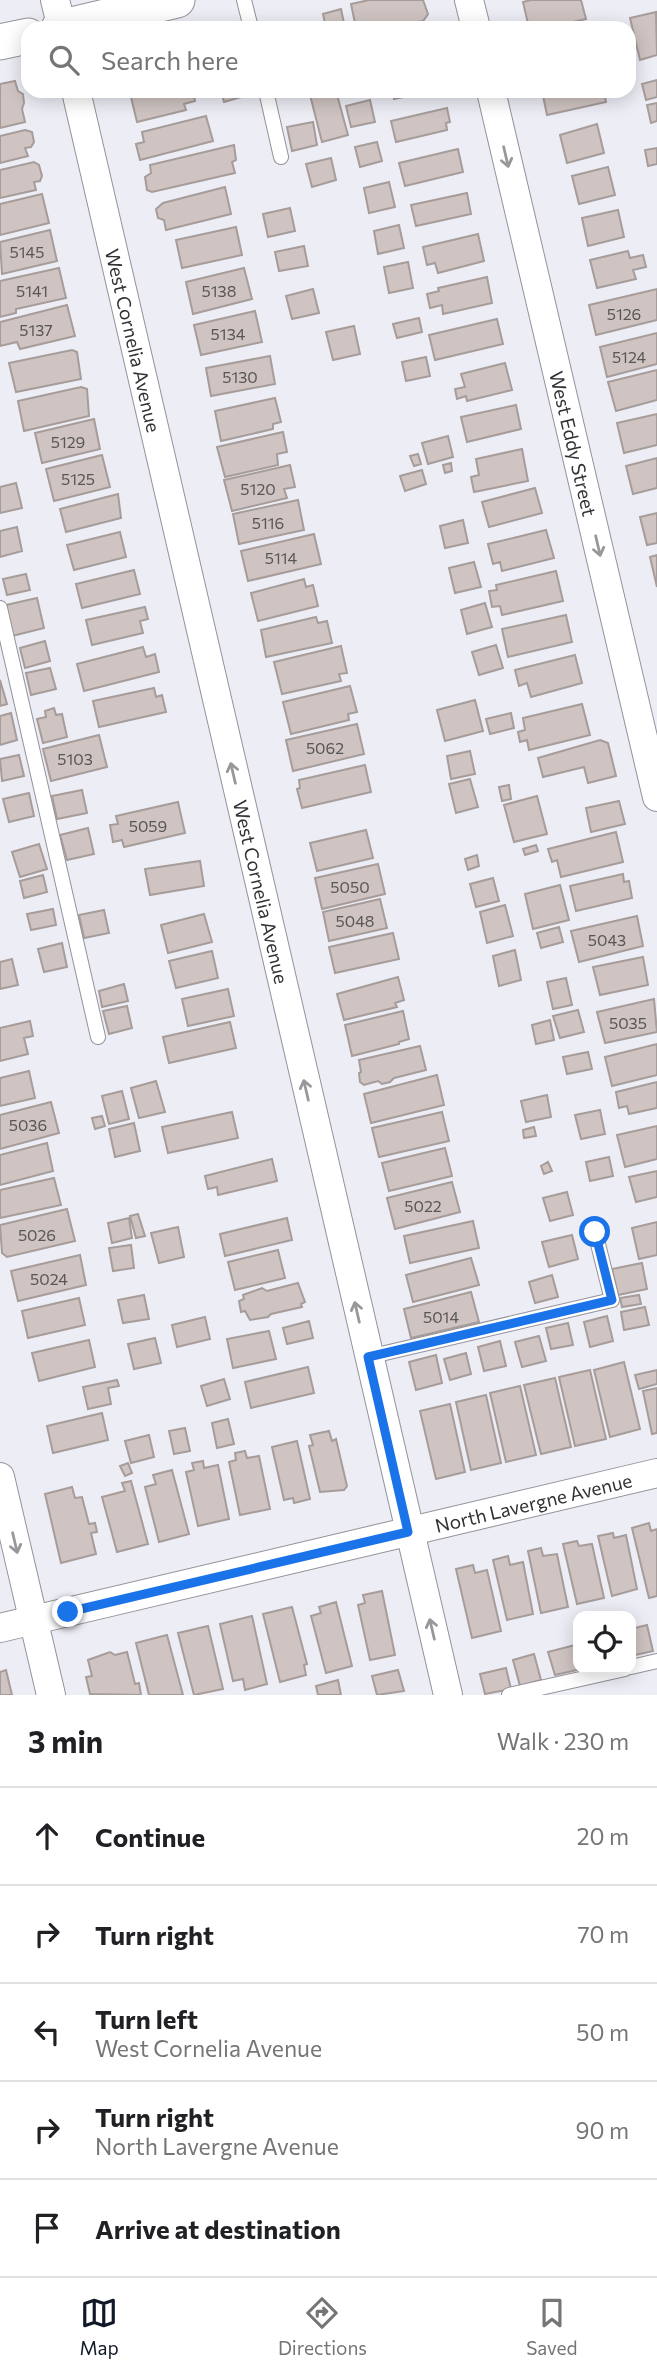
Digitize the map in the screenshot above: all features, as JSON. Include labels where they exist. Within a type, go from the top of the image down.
[{"type":"street","points":[[55,0],[60,21]]},
{"type":"street","points":[[90,21],[177,0]]},
{"type":"street","points":[[469,0],[474,21]]},
{"type":"street","points":[[0,42],[21,38]]},
{"type":"street","name":"West Cornelia Avenue","points":[[78,98],[408,1532],[448,1695]]},
{"type":"street","name":"West Eddy Street","points":[[493,98],[657,797]]},
{"type":"street","name":"North Lavergne Avenue","points":[[0,1628],[657,1473]]},
{"type":"street","points":[[0,1477],[51,1695]]},
{"type":"lane","points":[[244,0],[249,21]]},
{"type":"lane","points":[[268,98],[281,157]]},
{"type":"lane","points":[[0,608],[98,1037]]},
{"type":"lane","points":[[368,1357],[612,1300],[595,1232]]},
{"type":"lane","points":[[636,1666],[657,1661]]},
{"type":"lane","points":[[509,1695],[603,1674]]},
{"type":"building","points":[[369,0],[423,0],[428,14],[423,21],[355,21],[351,4]]},
{"type":"building","points":[[581,0],[586,19],[527,21],[523,2]]},
{"type":"building","points":[[341,9],[344,21],[324,21],[323,14]]},
{"type":"building","points":[[656,12],[657,55],[640,60],[636,43],[636,21],[631,21],[630,18]]},
{"type":"building","points":[[657,80],[657,97],[646,100],[642,84]]},
{"type":"building","points":[[15,81],[21,98],[23,98],[22,109],[25,122],[0,128],[0,84]]},
{"type":"building","points":[[131,98],[194,98],[195,101],[184,104],[186,110],[137,122]]},
{"type":"building","points":[[311,98],[338,98],[348,135],[322,142]]},
{"type":"building","points":[[543,98],[605,98],[606,102],[547,115]]},
{"type":"building","points":[[370,100],[375,122],[351,127],[346,106]]},
{"type":"building","points":[[657,103],[657,121],[651,123],[647,105]]},
{"type":"building","points":[[447,108],[450,122],[446,123],[447,130],[396,142],[391,121]]},
{"type":"building","points":[[206,116],[213,141],[140,160],[136,144],[144,142],[142,132]]},
{"type":"building","points":[[313,122],[317,145],[292,151],[287,127]]},
{"type":"building","points":[[597,124],[604,153],[567,163],[560,135]]},
{"type":"building","points":[[25,130],[32,132],[34,142],[31,147],[25,148],[28,156],[0,163],[0,136]]},
{"type":"building","points":[[377,142],[382,161],[360,167],[355,147]]},
{"type":"building","points":[[234,145],[236,160],[232,162],[235,173],[152,192],[147,190],[145,177],[151,173],[150,165]]},
{"type":"building","points":[[657,148],[657,164],[648,166],[645,150]]},
{"type":"building","points":[[458,149],[463,172],[405,186],[399,163]]},
{"type":"building","points":[[331,158],[336,180],[312,187],[306,164]]},
{"type":"building","points":[[34,162],[39,165],[42,176],[40,181],[34,182],[36,190],[0,198],[0,170]]},
{"type":"building","points":[[608,167],[615,195],[579,204],[572,176]]},
{"type":"building","points":[[389,182],[395,207],[369,213],[364,188]]},
{"type":"building","points":[[225,187],[231,214],[166,230],[164,220],[158,218],[156,209],[163,203]]},
{"type":"building","points":[[467,193],[471,214],[416,226],[411,205]]},
{"type":"building","points":[[42,194],[49,223],[0,235],[0,204]]},
{"type":"building","points":[[290,208],[295,231],[268,237],[263,214]]},
{"type":"building","points":[[618,210],[624,237],[588,246],[582,218]]},
{"type":"building","points":[[399,225],[404,248],[378,254],[374,231]]},
{"type":"building","points":[[236,227],[242,255],[182,268],[176,240]]},
{"type":"building","points":[[50,230],[57,261],[2,274],[0,242]]},
{"type":"building","points":[[478,234],[484,261],[438,273],[435,263],[427,265],[423,247]]},
{"type":"building","points":[[304,246],[308,266],[279,271],[275,252]]},
{"type":"building","points":[[628,251],[630,258],[643,255],[646,267],[633,270],[636,279],[597,288],[590,260]]},
{"type":"building","points":[[408,262],[413,288],[389,293],[384,267]]},
{"type":"building","points":[[59,268],[66,298],[16,309],[16,313],[0,317],[0,281]]},
{"type":"building","points":[[244,268],[252,299],[193,314],[186,282]]},
{"type":"building","points":[[487,277],[492,303],[443,314],[442,305],[430,308],[427,294],[439,291],[438,288]]},
{"type":"building","points":[[313,289],[319,313],[292,319],[286,296]]},
{"type":"building","points":[[657,289],[657,320],[596,335],[589,305]]},
{"type":"building","points":[[67,305],[75,336],[20,349],[17,342],[0,346],[0,322]]},
{"type":"building","points":[[255,311],[262,342],[201,355],[194,325]]},
{"type":"building","points":[[419,318],[422,332],[397,338],[393,324]]},
{"type":"building","points":[[497,319],[503,344],[435,360],[429,335]]},
{"type":"building","points":[[354,326],[360,354],[333,360],[326,332]]},
{"type":"building","points":[[657,333],[657,364],[607,377],[600,347]]},
{"type":"building","points":[[72,350],[77,352],[81,379],[16,392],[9,363]]},
{"type":"building","points":[[270,356],[275,384],[211,396],[206,368]]},
{"type":"building","points":[[426,357],[430,376],[406,381],[402,362]]},
{"type":"building","points":[[505,363],[512,390],[467,401],[466,396],[457,399],[455,389],[465,387],[461,374]]},
{"type":"building","points":[[657,370],[657,400],[616,411],[608,382]]},
{"type":"building","points":[[81,387],[87,389],[89,416],[24,431],[18,401]]},
{"type":"building","points":[[275,398],[281,422],[273,424],[273,429],[221,441],[215,411]]},
{"type":"building","points":[[516,405],[521,429],[467,442],[461,417]]},
{"type":"building","points":[[657,414],[657,445],[624,453],[617,423]]},
{"type":"building","points":[[94,419],[100,449],[42,463],[35,433]]},
{"type":"building","points":[[283,432],[287,452],[277,454],[278,465],[225,477],[217,447]]},
{"type":"building","points":[[448,436],[453,457],[428,464],[422,443]]},
{"type":"building","points":[[522,449],[528,481],[474,492],[471,477],[479,475],[476,459]]},
{"type":"building","points":[[418,454],[421,464],[414,466],[410,456]]},
{"type":"building","points":[[102,455],[110,487],[54,501],[46,469]]},
{"type":"building","points":[[657,458],[657,488],[633,494],[626,466]]},
{"type":"building","points":[[451,463],[452,471],[445,473],[443,465]]},
{"type":"building","points":[[290,465],[295,487],[284,489],[287,498],[232,511],[224,480]]},
{"type":"building","points":[[422,470],[426,484],[405,491],[400,476]]},
{"type":"building","points":[[16,483],[22,508],[0,513],[0,487]]},
{"type":"building","points":[[535,488],[542,513],[489,527],[482,502]]},
{"type":"building","points":[[118,494],[121,518],[66,532],[60,509]]},
{"type":"building","points":[[298,500],[304,530],[239,544],[233,514]]},
{"type":"building","points":[[657,513],[657,543],[647,545],[640,517]]},
{"type":"building","points":[[463,520],[468,543],[445,548],[440,526]]},
{"type":"building","points":[[17,527],[22,551],[0,557],[0,531]]},
{"type":"building","points":[[546,530],[554,558],[502,571],[500,562],[493,564],[488,544]]},
{"type":"building","points":[[120,532],[126,557],[74,570],[67,545]]},
{"type":"building","points":[[314,534],[321,564],[248,581],[241,551]]},
{"type":"building","points":[[657,555],[657,587],[650,557]]},
{"type":"building","points":[[474,562],[481,587],[455,593],[449,568]]},
{"type":"building","points":[[134,570],[140,594],[82,608],[76,584]]},
{"type":"building","points":[[556,571],[563,601],[502,615],[500,606],[492,607],[489,591],[497,590],[496,585]]},
{"type":"building","points":[[26,574],[30,590],[7,595],[3,579]]},
{"type":"building","points":[[304,579],[306,587],[313,585],[318,606],[258,621],[251,593]]},
{"type":"building","points":[[37,598],[44,628],[12,636],[6,605]]},
{"type":"building","points":[[485,603],[492,627],[467,634],[461,610]]},
{"type":"building","points":[[145,607],[148,619],[140,621],[143,633],[92,645],[86,620]]},
{"type":"building","points":[[566,615],[572,642],[508,657],[502,629]]},
{"type":"building","points":[[316,617],[318,623],[327,621],[332,643],[266,657],[261,630]]},
{"type":"building","points":[[45,641],[50,661],[25,668],[20,648]]},
{"type":"building","points":[[496,645],[503,668],[479,675],[472,652]]},
{"type":"building","points":[[341,646],[347,673],[339,674],[341,681],[282,694],[274,662]]},
{"type":"building","points":[[143,647],[146,657],[155,654],[159,672],[84,691],[77,664]]},
{"type":"building","points":[[575,655],[582,683],[531,697],[527,683],[519,686],[515,670]]},
{"type":"building","points":[[50,668],[56,689],[31,695],[26,673]]},
{"type":"building","points":[[0,680],[7,704],[0,706]]},
{"type":"building","points":[[350,686],[357,712],[348,714],[349,720],[291,734],[283,702]]},
{"type":"building","points":[[154,688],[156,697],[162,695],[166,712],[99,727],[93,701]]},
{"type":"building","points":[[475,700],[483,731],[445,741],[437,710]]},
{"type":"building","points":[[582,704],[590,735],[529,750],[527,740],[520,742],[518,732],[525,730],[523,718]]},
{"type":"building","points":[[54,708],[56,715],[62,714],[67,737],[43,743],[37,719],[46,717],[45,711]]},
{"type":"building","points":[[11,713],[17,740],[0,745],[0,716]]},
{"type":"building","points":[[511,713],[514,728],[490,734],[486,719]]},
{"type":"building","points":[[357,724],[364,754],[293,771],[286,740]]},
{"type":"building","points":[[99,735],[107,767],[51,781],[43,749]]},
{"type":"building","points":[[600,740],[608,743],[616,776],[588,783],[584,767],[543,777],[538,758]]},
{"type":"building","points":[[470,751],[475,774],[451,779],[447,756]]},
{"type":"building","points":[[19,755],[24,776],[2,781],[0,759]]},
{"type":"building","points":[[365,765],[371,792],[302,808],[297,789],[300,788],[299,780]]},
{"type":"building","points":[[470,779],[478,807],[456,813],[449,784]]},
{"type":"building","points":[[509,785],[511,799],[502,801],[499,787]]},
{"type":"building","points":[[82,790],[87,813],[57,819],[52,796]]},
{"type":"building","points":[[29,793],[34,816],[9,822],[3,799]]},
{"type":"building","points":[[537,796],[547,834],[514,842],[504,805]]},
{"type":"building","points":[[619,801],[625,824],[591,832],[586,808]]},
{"type":"building","points":[[178,802],[185,833],[124,847],[122,840],[113,842],[110,825],[118,824],[116,816]]},
{"type":"building","points":[[88,828],[94,854],[67,860],[60,835]]},
{"type":"building","points":[[366,830],[373,858],[317,871],[310,843]]},
{"type":"building","points":[[616,832],[623,862],[561,877],[557,860],[552,862],[548,849]]},
{"type":"building","points":[[39,844],[47,869],[20,877],[12,852]]},
{"type":"building","points":[[536,845],[538,851],[525,855],[523,849]]},
{"type":"building","points":[[477,855],[479,866],[468,870],[465,859]]},
{"type":"building","points":[[200,861],[204,886],[150,895],[145,869]]},
{"type":"building","points":[[378,864],[385,894],[322,909],[315,878]]},
{"type":"building","points":[[623,874],[624,882],[629,881],[632,898],[576,911],[570,886]]},
{"type":"building","points":[[43,875],[47,892],[24,898],[20,881]]},
{"type":"building","points":[[493,878],[499,901],[476,907],[470,884]]},
{"type":"building","points":[[560,885],[569,920],[533,929],[525,894]]},
{"type":"building","points":[[380,899],[387,928],[329,941],[323,912]]},
{"type":"building","points":[[505,905],[513,936],[487,943],[480,912]]},
{"type":"building","points":[[53,909],[56,925],[31,930],[27,914]]},
{"type":"building","points":[[104,910],[109,933],[84,938],[79,915]]},
{"type":"building","points":[[204,914],[212,942],[168,953],[161,925]]},
{"type":"building","points":[[637,916],[643,946],[579,962],[571,931]]},
{"type":"building","points":[[559,927],[563,942],[541,948],[537,933]]},
{"type":"building","points":[[393,933],[399,959],[335,973],[329,947]]},
{"type":"building","points":[[62,943],[67,967],[44,972],[38,949]]},
{"type":"building","points":[[515,950],[521,980],[499,986],[493,956]]},
{"type":"building","points":[[212,951],[218,978],[176,988],[169,961]]},
{"type":"building","points":[[643,957],[648,985],[600,995],[593,967]]},
{"type":"building","points":[[12,959],[18,985],[0,989],[0,962]]},
{"type":"building","points":[[398,977],[404,1000],[395,1003],[397,1007],[344,1020],[337,994]]},
{"type":"building","points":[[566,978],[572,1005],[553,1009],[547,982]]},
{"type":"building","points":[[124,984],[128,1001],[102,1007],[99,991]]},
{"type":"building","points":[[228,989],[234,1016],[188,1026],[182,999]]},
{"type":"building","points":[[654,999],[657,1032],[605,1043],[597,1012]]},
{"type":"building","points":[[127,1006],[132,1028],[109,1034],[103,1011]]},
{"type":"building","points":[[578,1010],[584,1032],[560,1038],[553,1016]]},
{"type":"building","points":[[403,1011],[409,1039],[352,1056],[345,1025]]},
{"type":"building","points":[[550,1020],[554,1040],[536,1044],[532,1025]]},
{"type":"building","points":[[30,1021],[33,1036],[24,1038],[28,1054],[0,1061],[0,1028]]},
{"type":"building","points":[[230,1022],[236,1048],[169,1063],[163,1037]]},
{"type":"building","points":[[657,1044],[657,1075],[612,1086],[605,1057]]},
{"type":"building","points":[[420,1046],[426,1070],[382,1084],[378,1081],[364,1085],[360,1082],[359,1060]]},
{"type":"building","points":[[588,1052],[592,1069],[567,1074],[563,1057]]},
{"type":"building","points":[[29,1071],[35,1098],[0,1106],[0,1078]]},
{"type":"building","points":[[437,1075],[444,1105],[371,1123],[364,1094]]},
{"type":"building","points":[[156,1081],[165,1112],[139,1118],[131,1088]]},
{"type":"building","points":[[657,1082],[657,1108],[629,1114],[627,1106],[619,1108],[616,1092]]},
{"type":"building","points":[[122,1091],[129,1119],[109,1124],[102,1096]]},
{"type":"building","points":[[547,1095],[551,1117],[526,1122],[521,1101]]},
{"type":"building","points":[[51,1102],[59,1133],[0,1149],[0,1115]]},
{"type":"building","points":[[600,1110],[605,1134],[581,1139],[575,1115]]},
{"type":"building","points":[[232,1112],[238,1138],[168,1153],[162,1127]]},
{"type":"building","points":[[442,1112],[449,1141],[379,1157],[372,1128]]},
{"type":"building","points":[[102,1116],[105,1126],[95,1129],[92,1118]]},
{"type":"building","points":[[134,1123],[140,1151],[115,1157],[109,1129]]},
{"type":"building","points":[[657,1126],[657,1159],[625,1167],[617,1135]]},
{"type":"building","points":[[534,1127],[536,1136],[524,1138],[523,1130]]},
{"type":"building","points":[[47,1143],[53,1171],[0,1185],[0,1155]]},
{"type":"building","points":[[445,1148],[452,1176],[389,1191],[382,1163]]},
{"type":"building","points":[[609,1157],[613,1176],[590,1181],[586,1162]]},
{"type":"building","points":[[272,1159],[277,1181],[218,1195],[217,1187],[208,1189],[205,1176]]},
{"type":"building","points":[[548,1162],[552,1171],[544,1174],[541,1166]]},
{"type":"building","points":[[657,1171],[657,1197],[636,1202],[629,1177]]},
{"type":"building","points":[[54,1178],[61,1205],[0,1218],[0,1190]]},
{"type":"building","points":[[452,1182],[460,1212],[395,1229],[387,1198]]},
{"type":"building","points":[[567,1192],[573,1215],[550,1221],[543,1198]]},
{"type":"building","points":[[67,1209],[75,1241],[7,1257],[2,1253],[0,1225]]},
{"type":"building","points":[[138,1214],[145,1236],[136,1238],[130,1216]]},
{"type":"building","points":[[129,1218],[132,1238],[112,1243],[108,1223]]},
{"type":"building","points":[[287,1218],[292,1240],[225,1256],[220,1234]]},
{"type":"building","points":[[473,1221],[479,1248],[410,1263],[404,1236]]},
{"type":"building","points":[[657,1222],[657,1255],[639,1259],[632,1228]]},
{"type":"building","points":[[178,1227],[184,1257],[159,1263],[151,1233]]},
{"type":"building","points":[[572,1235],[578,1259],[549,1267],[542,1242]]},
{"type":"building","points":[[131,1245],[134,1268],[113,1271],[109,1248]]},
{"type":"building","points":[[278,1250],[285,1278],[235,1290],[228,1262]]},
{"type":"building","points":[[80,1255],[86,1285],[18,1301],[11,1271]]},
{"type":"building","points":[[471,1258],[479,1285],[413,1302],[406,1275]]},
{"type":"building","points":[[642,1263],[647,1289],[618,1295],[612,1269]]},
{"type":"building","points":[[552,1275],[558,1297],[535,1303],[529,1282]]},
{"type":"building","points":[[298,1283],[305,1302],[301,1304],[302,1307],[250,1320],[245,1311],[241,1312],[239,1301],[244,1299],[243,1295],[262,1288],[267,1291]]},
{"type":"building","points":[[471,1292],[479,1322],[411,1338],[404,1309]]},
{"type":"building","points":[[144,1295],[149,1319],[123,1323],[118,1300]]},
{"type":"building","points":[[639,1295],[641,1304],[622,1307],[620,1298]]},
{"type":"building","points":[[79,1298],[85,1325],[28,1338],[22,1311]]},
{"type":"building","points":[[645,1307],[649,1325],[624,1330],[621,1312]]},
{"type":"building","points":[[607,1316],[613,1341],[590,1347],[584,1322]]},
{"type":"building","points":[[205,1317],[210,1339],[177,1347],[172,1325]]},
{"type":"building","points":[[309,1321],[313,1338],[287,1344],[283,1328]]},
{"type":"building","points":[[568,1323],[573,1345],[551,1349],[546,1328]]},
{"type":"building","points":[[269,1331],[276,1359],[233,1368],[227,1339]]},
{"type":"building","points":[[539,1336],[546,1361],[522,1367],[515,1342]]},
{"type":"building","points":[[155,1338],[161,1363],[134,1369],[128,1344]]},
{"type":"building","points":[[89,1340],[95,1367],[39,1381],[32,1353]]},
{"type":"building","points":[[500,1341],[506,1366],[484,1371],[478,1347]]},
{"type":"building","points":[[466,1353],[471,1374],[450,1380],[444,1359]]},
{"type":"building","points":[[436,1355],[442,1383],[416,1390],[409,1362]]},
{"type":"building","points":[[624,1362],[640,1429],[610,1437],[594,1370]]},
{"type":"building","points":[[308,1367],[314,1393],[251,1408],[245,1382]]},
{"type":"building","points":[[590,1370],[606,1439],[575,1446],[559,1377]]},
{"type":"building","points":[[657,1370],[657,1384],[639,1389],[635,1375]]},
{"type":"building","points":[[555,1378],[571,1447],[541,1454],[524,1385]]},
{"type":"building","points":[[224,1379],[230,1399],[207,1406],[201,1386]]},
{"type":"building","points":[[117,1380],[119,1386],[108,1388],[111,1404],[88,1409],[83,1387]]},
{"type":"building","points":[[520,1386],[536,1455],[506,1462],[490,1393]]},
{"type":"building","points":[[657,1388],[657,1433],[652,1434],[643,1391]]},
{"type":"building","points":[[486,1395],[501,1463],[471,1470],[456,1402]]},
{"type":"building","points":[[450,1404],[465,1472],[436,1479],[420,1411]]},
{"type":"building","points":[[102,1413],[108,1440],[53,1453],[47,1426]]},
{"type":"building","points":[[228,1419],[234,1444],[217,1448],[212,1423]]},
{"type":"building","points":[[185,1428],[190,1451],[174,1454],[169,1431]]},
{"type":"building","points":[[329,1431],[332,1441],[336,1439],[347,1486],[344,1490],[320,1492],[309,1446],[313,1445],[310,1435]]},
{"type":"building","points":[[149,1435],[154,1457],[131,1463],[125,1441]]},
{"type":"building","points":[[297,1441],[310,1499],[294,1503],[293,1498],[284,1500],[272,1447]]},
{"type":"building","points":[[245,1451],[247,1458],[259,1456],[270,1509],[240,1515],[229,1462],[236,1460],[235,1453]]},
{"type":"building","points":[[203,1461],[204,1468],[218,1465],[229,1519],[198,1526],[186,1472],[194,1470],[192,1463]]},
{"type":"building","points":[[128,1463],[132,1473],[125,1476],[120,1466]]},
{"type":"building","points":[[172,1470],[189,1534],[159,1542],[145,1487],[156,1484],[153,1475]]},
{"type":"building","points":[[131,1481],[148,1544],[117,1552],[102,1497],[125,1491],[122,1483]]},
{"type":"building","points":[[72,1487],[75,1498],[82,1497],[89,1524],[95,1523],[97,1532],[91,1533],[96,1554],[61,1563],[45,1494]]},
{"type":"building","points":[[649,1523],[651,1531],[657,1529],[657,1596],[649,1598],[632,1528]]},
{"type":"building","points":[[613,1533],[614,1538],[626,1535],[637,1589],[612,1596],[598,1536]]},
{"type":"building","points":[[577,1541],[579,1546],[592,1544],[604,1598],[577,1604],[563,1544]]},
{"type":"building","points":[[541,1548],[543,1556],[557,1554],[568,1607],[541,1613],[528,1551]]},
{"type":"building","points":[[508,1556],[510,1565],[523,1562],[533,1614],[507,1620],[493,1560]]},
{"type":"building","points":[[473,1565],[475,1573],[487,1570],[501,1631],[472,1638],[456,1569]]},
{"type":"building","points":[[382,1591],[395,1655],[370,1660],[358,1605],[365,1603],[363,1595]]},
{"type":"building","points":[[336,1602],[352,1666],[326,1673],[311,1616],[321,1613],[319,1607]]},
{"type":"building","points":[[292,1607],[307,1664],[304,1665],[306,1675],[280,1682],[263,1614]]},
{"type":"building","points":[[252,1616],[267,1684],[245,1690],[243,1679],[233,1681],[220,1624]]},
{"type":"building","points":[[647,1625],[653,1651],[636,1655],[636,1628]]},
{"type":"building","points":[[208,1626],[223,1689],[194,1695],[178,1633]]},
{"type":"building","points":[[167,1635],[183,1695],[149,1695],[136,1643]]},
{"type":"building","points":[[573,1646],[573,1671],[555,1675],[548,1652]]},
{"type":"building","points":[[110,1652],[115,1655],[127,1652],[135,1684],[139,1683],[141,1695],[90,1694],[86,1677],[92,1676],[88,1660]]},
{"type":"building","points":[[534,1654],[541,1680],[520,1686],[513,1660]]},
{"type":"building","points":[[506,1668],[511,1689],[485,1694],[480,1674]]},
{"type":"building","points":[[6,1670],[12,1695],[0,1695],[0,1672]]},
{"type":"building","points":[[398,1670],[404,1691],[377,1695],[372,1676]]},
{"type":"building","points":[[338,1680],[341,1695],[318,1695],[316,1686]]},
{"type":"route","points":[[68,1612],[408,1532],[368,1357],[612,1300],[595,1232]]}]
